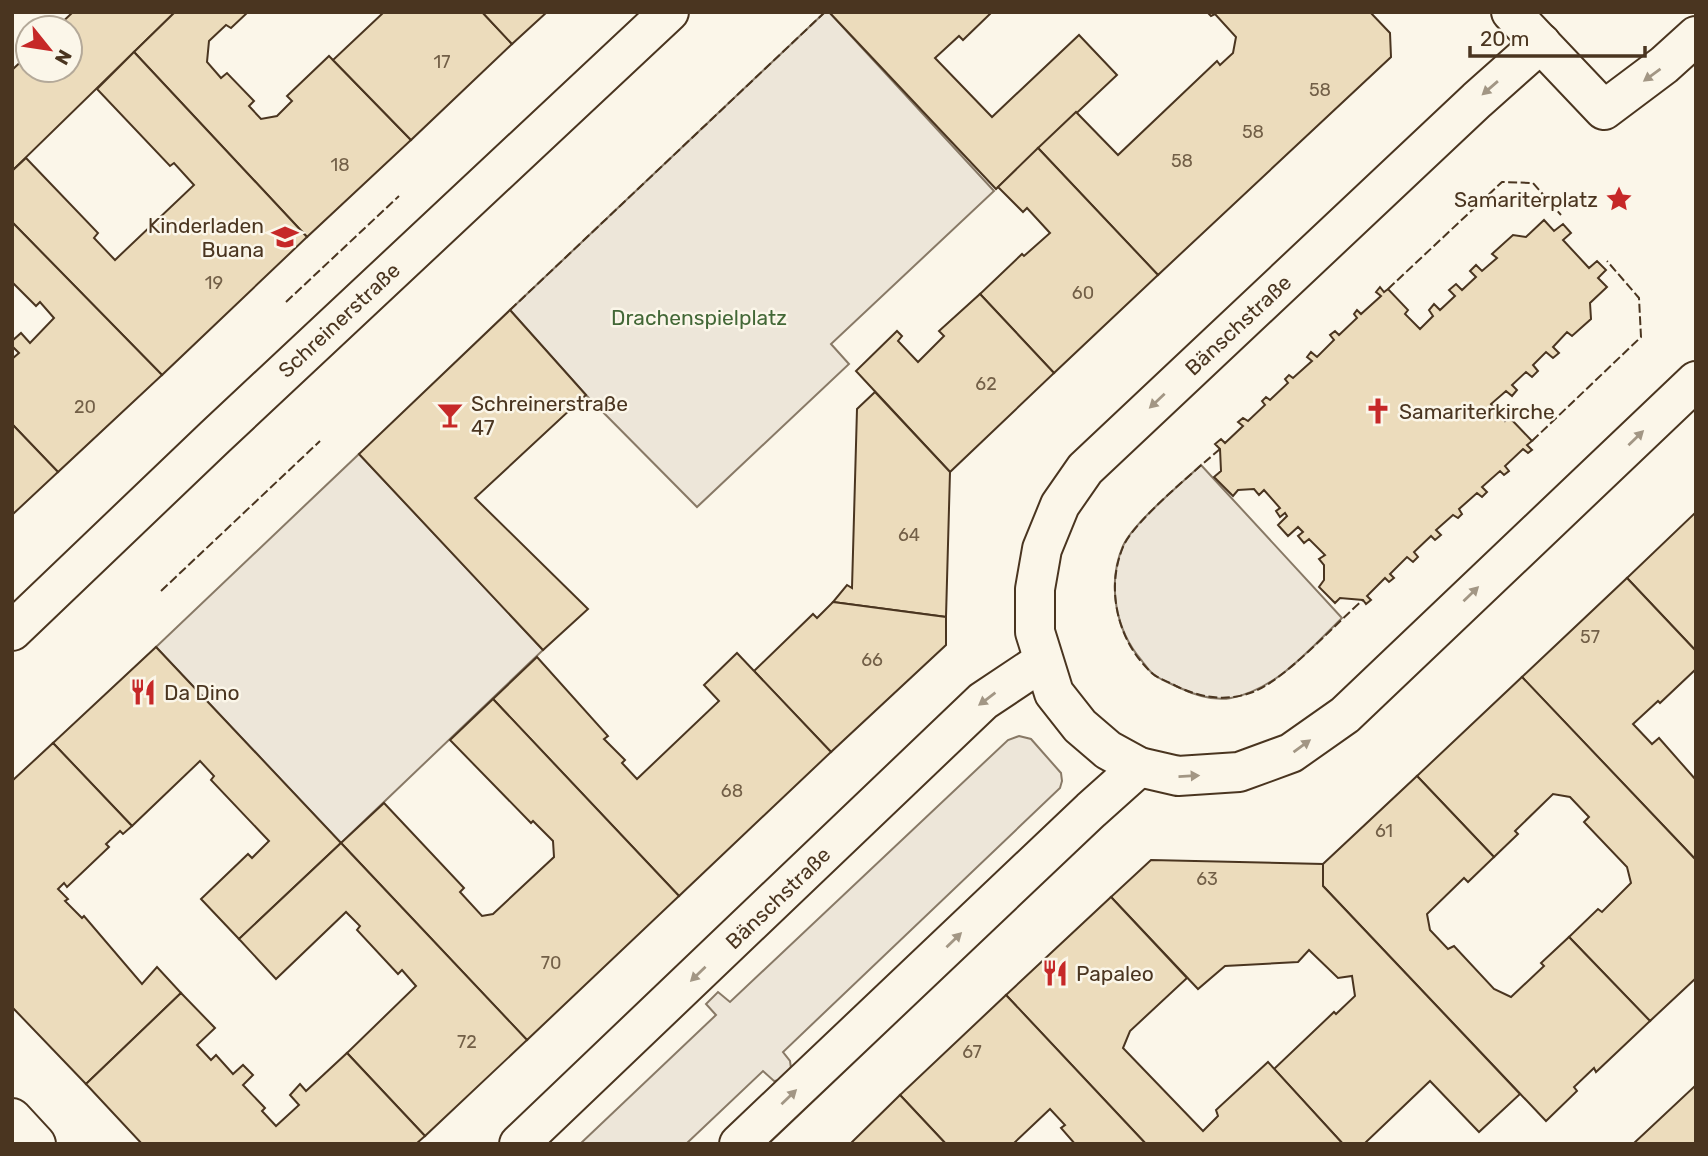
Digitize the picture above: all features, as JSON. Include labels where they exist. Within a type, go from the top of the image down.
[{"type":"street","name":"Schreinerstraße","points":[[12,631],[225,427],[669,12]]},
{"type":"street","points":[[1511,12],[1604,110],[1664,65],[1696,36]]},
{"type":"street","name":"Bänschstraße","points":[[1541,43],[1085,469],[1060,505],[1042,549],[1035,589],[1035,632],[1054,693],[1080,726],[1108,750],[1139,767],[1178,776],[1239,772],[1291,753],[1345,715],[1696,381]]},
{"type":"street","name":"Bänschstraße","points":[[519,1144],[983,701],[1043,661]]},
{"type":"street","points":[[739,1144],[1139,767]]},
{"type":"street","points":[[12,1118],[36,1144]]},
{"type":"green space","name":"Drachenspielplatz","points":[[825,12],[829,12],[994,191],[831,344],[849,364],[697,507],[586,395],[510,310]]},
{"type":"green space","points":[[359,454],[543,650],[341,843],[156,647]]},
{"type":"green space","points":[[1201,465],[1342,618],[1305,655],[1278,677],[1248,693],[1225,699],[1192,693],[1152,673],[1125,635],[1116,606],[1115,575],[1128,537],[1147,515]]},
{"type":"green space","points":[[1019,736],[1031,739],[1061,773],[1060,788],[783,1052],[790,1061],[791,1068],[780,1080],[774,1081],[763,1071],[686,1144],[580,1144],[716,1015],[706,1004],[718,992],[730,1002],[1008,740]]},
{"type":"building","points":[[175,12],[12,171],[12,70],[14,68],[14,84],[84,84],[84,14],[71,14]]},
{"type":"building","points":[[175,12],[248,12],[231,28],[226,25],[209,41],[207,62],[221,78],[227,73],[254,101],[249,106],[261,119],[277,116],[292,101],[287,96],[329,56],[411,140],[307,237],[134,52]]},
{"type":"building","points":[[384,12],[482,12],[512,44],[411,140],[333,60]]},
{"type":"building","points":[[482,12],[547,12],[512,44]]},
{"type":"building","points":[[829,12],[992,12],[963,40],[959,36],[935,58],[992,117],[1079,35],[1117,75],[996,189]]},
{"type":"building","points":[[1207,12],[1370,12],[1390,33],[1391,57],[1158,275],[1038,148],[1076,112],[1118,155],[1217,61],[1220,65],[1233,53],[1236,37],[1215,14],[1211,16]]},
{"type":"building","points":[[134,52],[307,237],[162,375],[12,222],[12,171],[26,158],[98,233],[94,238],[115,260],[194,185],[174,163],[170,166],[97,89]]},
{"type":"building","points":[[1038,148],[1158,275],[1054,373],[980,294],[1022,254],[1024,256],[1050,233],[1027,208],[1023,212],[998,187]]},
{"type":"building","name":"Samariterkirche","points":[[1544,220],[1554,231],[1563,224],[1571,233],[1563,240],[1589,268],[1597,261],[1606,270],[1598,278],[1607,287],[1590,303],[1591,319],[1572,336],[1567,332],[1553,347],[1559,353],[1553,358],[1546,352],[1533,365],[1538,371],[1532,377],[1526,372],[1512,385],[1517,390],[1512,396],[1506,391],[1491,404],[1505,421],[1509,417],[1532,441],[1527,445],[1532,450],[1528,453],[1523,449],[1505,466],[1509,471],[1504,475],[1500,471],[1482,487],[1487,492],[1482,497],[1477,493],[1459,509],[1462,514],[1458,518],[1453,515],[1436,530],[1441,535],[1435,540],[1431,536],[1414,552],[1418,557],[1413,562],[1407,557],[1390,574],[1394,578],[1389,582],[1385,578],[1367,596],[1371,600],[1366,604],[1363,600],[1340,598],[1335,603],[1319,587],[1324,580],[1324,565],[1319,559],[1325,555],[1309,539],[1304,543],[1298,536],[1303,532],[1298,527],[1288,536],[1278,525],[1287,516],[1285,513],[1280,517],[1276,511],[1280,508],[1264,490],[1259,495],[1254,489],[1238,490],[1233,496],[1214,477],[1221,471],[1220,449],[1215,444],[1221,439],[1225,443],[1243,426],[1238,422],[1243,418],[1248,421],[1265,405],[1262,401],[1266,397],[1270,400],[1288,383],[1285,379],[1289,375],[1293,378],[1312,361],[1307,357],[1311,352],[1317,357],[1334,340],[1330,335],[1335,331],[1339,335],[1357,318],[1354,314],[1357,310],[1361,314],[1381,296],[1376,292],[1380,287],[1384,292],[1388,289],[1408,310],[1405,314],[1420,329],[1433,316],[1429,310],[1434,304],[1440,310],[1455,296],[1449,290],[1456,284],[1462,290],[1476,277],[1470,271],[1476,265],[1482,271],[1497,258],[1492,254],[1513,235],[1526,237]]},
{"type":"building","points":[[12,222],[162,375],[58,472],[12,424],[12,359],[19,353],[12,346],[12,341],[21,333],[30,343],[54,318],[40,302],[36,306],[12,282]]},
{"type":"building","points":[[980,294],[1054,373],[950,472],[856,371],[897,331],[902,336],[898,341],[918,362],[944,336],[939,331]]},
{"type":"building","points":[[510,310],[586,395],[475,498],[588,609],[543,650],[359,454]]},
{"type":"building","points":[[875,392],[950,472],[946,617],[833,602],[847,585],[852,588],[857,409]]},
{"type":"building","points":[[12,424],[58,472],[12,515]]},
{"type":"building","points":[[1696,512],[1696,651],[1627,578]]},
{"type":"building","points":[[1627,578],[1696,651],[1696,669],[1633,724],[1652,744],[1659,738],[1696,780],[1696,860],[1522,677]]},
{"type":"building","points":[[833,602],[946,617],[946,645],[831,752],[754,671],[813,614],[817,618]]},
{"type":"building","points":[[156,647],[341,843],[239,939],[201,899],[248,854],[252,858],[269,841],[211,780],[214,776],[200,761],[132,826],[53,743]]},
{"type":"building","points":[[737,653],[831,752],[679,896],[493,699],[537,657],[608,736],[604,739],[625,760],[622,763],[637,779],[719,701],[704,685]]},
{"type":"building","points":[[1522,677],[1696,860],[1696,978],[1650,1021],[1569,937],[1598,909],[1602,912],[1631,883],[1627,867],[1584,822],[1589,817],[1570,797],[1553,794],[1515,831],[1518,834],[1494,857],[1417,776]]},
{"type":"building","points":[[493,699],[679,896],[527,1040],[341,843],[384,803],[464,888],[460,892],[482,916],[493,914],[554,857],[553,841],[533,821],[531,823],[450,740]]},
{"type":"building","points":[[53,743],[132,826],[123,834],[120,831],[106,844],[109,847],[67,887],[64,883],[58,889],[68,899],[65,901],[82,918],[84,916],[142,984],[157,967],[181,993],[86,1084],[12,1007],[12,781]]},
{"type":"building","points":[[1417,776],[1494,857],[1468,882],[1464,878],[1427,914],[1430,930],[1448,949],[1454,946],[1494,989],[1511,997],[1544,966],[1541,963],[1569,937],[1650,1021],[1596,1072],[1594,1068],[1574,1087],[1577,1091],[1546,1121],[1323,886],[1323,864]]},
{"type":"building","points":[[341,843],[527,1040],[425,1136],[347,1053],[416,986],[402,970],[398,974],[357,930],[360,926],[346,912],[276,979],[239,939]]},
{"type":"building","points":[[1151,860],[1323,864],[1323,886],[1520,1094],[1479,1132],[1430,1081],[1364,1144],[1343,1144],[1274,1069],[1334,1012],[1336,1014],[1355,996],[1352,976],[1338,978],[1309,950],[1298,962],[1225,966],[1198,989],[1111,897]]},
{"type":"building","points":[[1111,897],[1187,978],[1130,1031],[1123,1048],[1203,1131],[1218,1116],[1216,1110],[1268,1062],[1343,1144],[1146,1144],[1006,995]]},
{"type":"building","points":[[181,993],[215,1028],[197,1045],[211,1060],[216,1055],[233,1074],[243,1065],[253,1075],[243,1085],[265,1108],[262,1111],[276,1126],[299,1105],[290,1095],[300,1084],[306,1091],[347,1053],[425,1136],[416,1144],[142,1144],[86,1084]]},
{"type":"building","points":[[1006,995],[1146,1144],[1075,1144],[1061,1128],[1065,1125],[1050,1109],[1013,1144],[946,1144],[900,1095]]},
{"type":"building","points":[[1696,1085],[1696,1144],[1633,1144]]},
{"type":"building","points":[[900,1095],[946,1144],[850,1144]]},
{"type":"fence","points":[[510,310],[825,12]]},
{"type":"fence","points":[[1388,289],[1502,182],[1533,183],[1561,215]]},
{"type":"fence","points":[[286,302],[399,196]]},
{"type":"fence","points":[[1532,441],[1641,337],[1639,298],[1607,261]]},
{"type":"fence","points":[[161,591],[320,441]]},
{"type":"fence","points":[[1220,449],[1152,510],[1123,547],[1115,581],[1118,615],[1131,647],[1153,674],[1185,690],[1214,697],[1234,697],[1253,692],[1280,676],[1363,600]]},
{"type":"place","name":"Samariterplatz","points":[[1619,199]]},
{"type":"place","name":"Kinderladen Buana","points":[[285,237]]},
{"type":"place","name":"Samariterkirche","points":[[1378,411]]},
{"type":"place","name":"Schreinerstraße 47","points":[[450,415]]},
{"type":"place","name":"Da Dino","points":[[143,692]]},
{"type":"place","name":"Papaleo","points":[[1055,973]]}]
